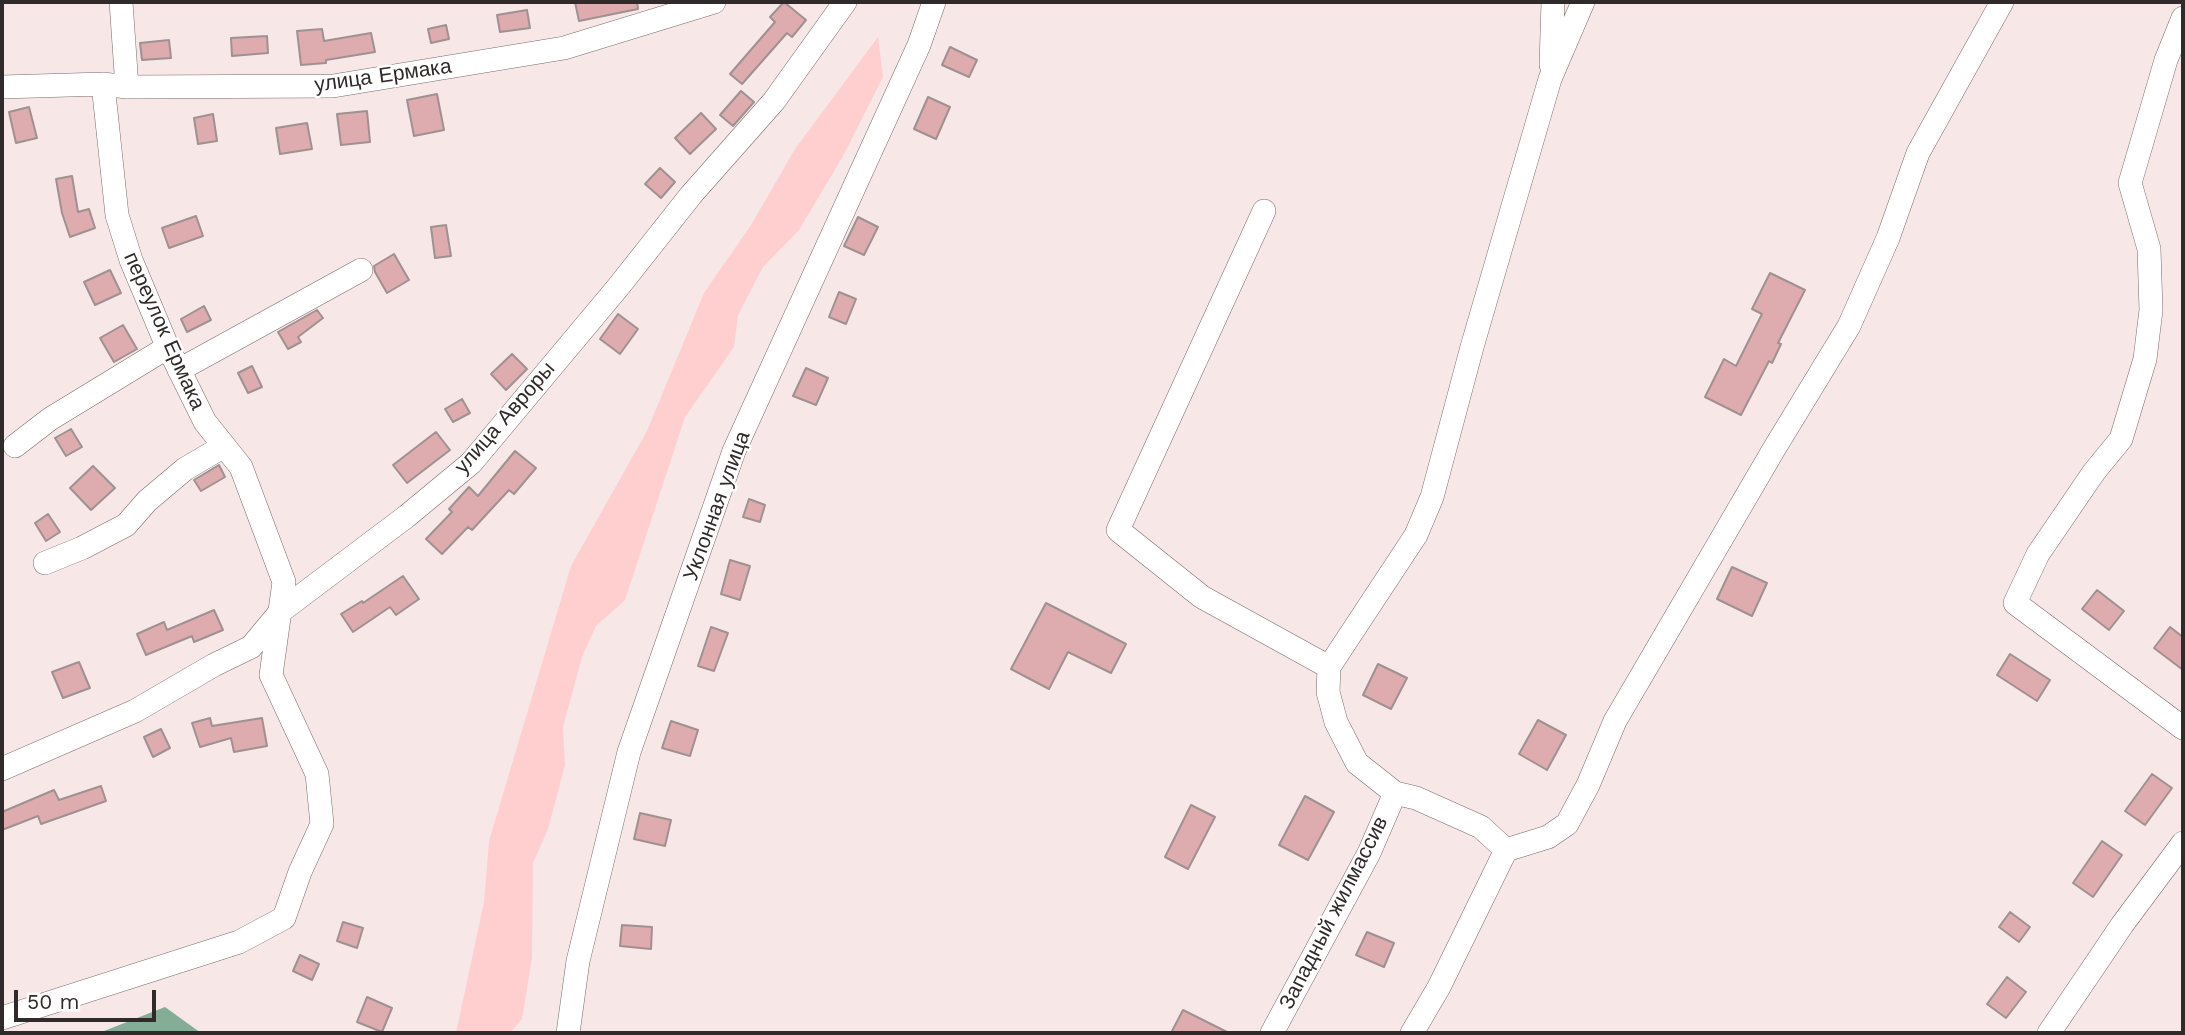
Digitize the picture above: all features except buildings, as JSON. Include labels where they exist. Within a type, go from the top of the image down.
[{"type":"street","points":[[121,2],[127,86]]},
{"type":"street","name":"улица Ермака","points":[[2,87],[103,83],[127,86],[333,86],[565,48],[714,2]]},
{"type":"street","name":"улица Авроры","points":[[2,769],[135,711],[214,665],[251,647],[281,611],[407,516],[471,463],[691,195],[774,101],[845,2]]},
{"type":"street","name":"Уклонная улица","points":[[568,1033],[578,961],[629,752],[734,451],[919,45],[934,2]]},
{"type":"street","points":[[1550,79],[1553,2]]},
{"type":"street","points":[[1506,850],[1481,827],[1416,798],[1395,793],[1357,763],[1336,722],[1328,692],[1329,667],[1416,535],[1432,497],[1472,347],[1550,79],[1583,2]]},
{"type":"street","points":[[1412,1033],[1439,987],[1506,850],[1548,838],[1567,824],[1588,785],[1615,721],[1849,326],[1888,238],[1918,153],[2002,2]]},
{"type":"street","points":[[2183,18],[2166,60],[2130,183],[2148,249],[2151,310],[2145,359],[2121,439],[2094,472],[2038,554],[2015,603],[2183,728]]},
{"type":"street","name":"переулок Ермака","points":[[2,1018],[239,942],[284,918],[300,872],[322,824],[317,774],[271,674],[284,582],[241,467],[205,422],[168,347],[131,260],[117,215],[103,83]]},
{"type":"street","points":[[1264,211],[1118,530],[1202,597],[1329,667]]},
{"type":"street","points":[[179,370],[361,270]]},
{"type":"street","points":[[15,446],[50,419],[168,347]]},
{"type":"street","points":[[46,563],[127,525],[147,500],[184,469],[224,446]]},
{"type":"street","name":"Западный жилмассив","points":[[1272,1033],[1369,853],[1395,793]]},
{"type":"street","points":[[2049,1033],[2122,925],[2183,843]]},
{"type":"shaded area","points":[[878,37],[883,77],[842,158],[799,230],[763,267],[738,315],[734,347],[685,417],[625,600],[596,626],[582,657],[563,727],[565,765],[548,829],[533,863],[532,958],[522,1019],[510,1033],[456,1033],[484,902],[489,841],[571,566],[647,431],[704,293],[751,225],[795,149]]},
{"type":"shaded area","points":[[165,1007],[201,1033],[99,1033]]}]
